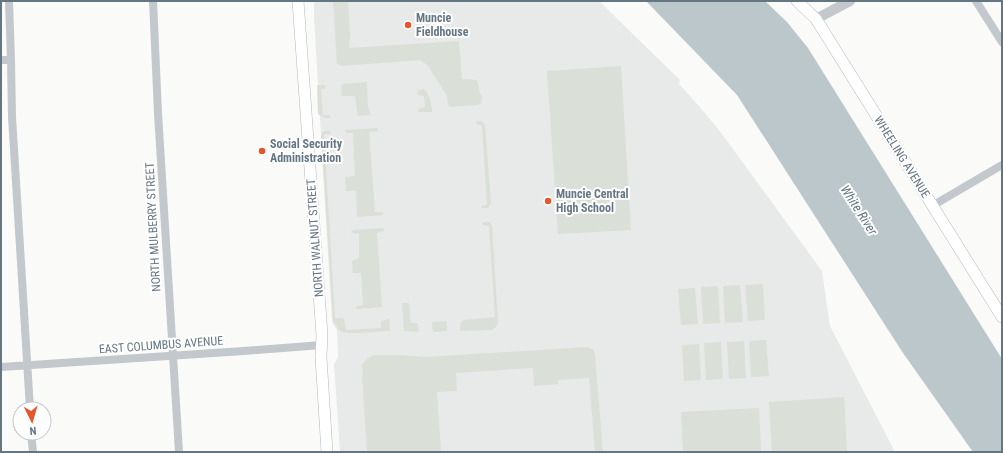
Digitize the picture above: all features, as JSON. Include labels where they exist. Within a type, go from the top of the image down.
[{"type":"main road","name":"NORTH WALNUT STREET","points":[[298,1],[322,345],[321,357],[327,452]]},
{"type":"main road","name":"WHEELING AVENUE","points":[[797,1],[816,19],[1002,317]]},
{"type":"street","points":[[8,1],[12,125],[29,401]]},
{"type":"street","name":"NORTH MULBERRY STREET","points":[[153,1],[158,112],[179,452]]},
{"type":"street","points":[[816,19],[850,1]]},
{"type":"street","points":[[976,1],[1002,42]]},
{"type":"street","points":[[1,60],[11,60]]},
{"type":"street","points":[[932,206],[1002,165]]},
{"type":"street","name":"EAST COLUMBUS AVENUE","points":[[1,367],[322,345]]},
{"type":"street","points":[[32,441],[33,452]]},
{"type":"shaded area","name":"Muncie Central High School","points":[[314,1],[599,1],[680,80],[679,84],[719,130],[822,271],[830,326],[895,452],[340,452],[334,365],[338,357],[337,330],[332,322]]},
{"type":"shaded area","points":[[333,1],[348,1],[350,35],[349,48],[459,41],[462,79],[477,80],[482,97],[481,104],[451,107],[448,105],[447,96],[428,66],[420,60],[342,66],[337,64]]},
{"type":"shaded area","points":[[621,66],[631,230],[558,234],[547,71]]},
{"type":"shaded area","points":[[367,82],[368,107],[371,115],[358,116],[355,96],[342,96],[341,86],[343,84]]},
{"type":"shaded area","points":[[317,85],[325,85],[325,89],[321,89],[323,115],[330,115],[330,118],[324,118],[318,114]]},
{"type":"shaded area","points":[[423,89],[430,98],[432,112],[419,112],[418,110],[425,107],[424,96],[418,95],[417,93]]},
{"type":"shaded area","points":[[477,121],[481,121],[485,124],[491,204],[488,208],[481,207],[487,204],[482,126],[476,123]]},
{"type":"shaded area","points":[[377,128],[378,131],[369,132],[375,212],[382,212],[383,215],[357,217],[356,191],[346,191],[345,177],[355,176],[353,133],[346,133],[345,130]]},
{"type":"shaded area","points":[[324,131],[331,132],[330,134],[324,134],[335,318],[344,319],[346,330],[381,328],[381,321],[389,319],[390,331],[346,333],[339,330],[333,320],[321,135]]},
{"type":"shaded area","points":[[483,222],[489,222],[492,225],[498,322],[497,326],[492,330],[461,331],[461,322],[464,320],[495,317],[489,226],[483,225]]},
{"type":"shaded area","points":[[382,228],[384,231],[377,233],[382,307],[358,309],[355,308],[363,305],[361,273],[353,273],[352,261],[359,258],[359,234],[351,232],[353,230]]},
{"type":"shaded area","points":[[763,284],[765,320],[748,321],[745,285]]},
{"type":"shaded area","points":[[740,285],[743,322],[725,323],[723,286]]},
{"type":"shaded area","points":[[718,286],[720,323],[703,324],[701,287]]},
{"type":"shaded area","points":[[695,288],[698,324],[681,325],[678,289]]},
{"type":"shaded area","points":[[402,303],[409,303],[411,323],[417,323],[419,328],[418,332],[404,331]]},
{"type":"shaded area","points":[[446,321],[447,331],[433,332],[432,322]]},
{"type":"shaded area","points":[[766,340],[769,376],[751,377],[749,341]]},
{"type":"shaded area","points":[[744,341],[746,378],[729,379],[727,342]]},
{"type":"shaded area","points":[[721,342],[723,379],[706,380],[704,343]]},
{"type":"shaded area","points":[[699,344],[701,380],[684,381],[682,345]]},
{"type":"shaded area","points":[[586,347],[593,349],[595,355],[603,452],[595,452],[589,378],[558,380],[558,384],[534,386],[533,368],[456,373],[457,391],[437,392],[441,452],[367,452],[362,365],[367,359],[374,355],[426,357]]},
{"type":"shaded area","points":[[844,397],[847,452],[772,452],[769,402]]},
{"type":"shaded area","points":[[759,408],[761,452],[683,452],[681,412]]},
{"type":"water","name":"White River","points":[[646,1],[765,1],[787,22],[808,48],[1002,359],[1002,452],[973,452],[903,353],[737,95]]},
{"type":"place","name":"Muncie Fieldhouse","points":[[408,25]]},
{"type":"place","name":"Social Security Administration","points":[[262,151]]},
{"type":"place","name":"Muncie Central High School","points":[[548,201]]}]
